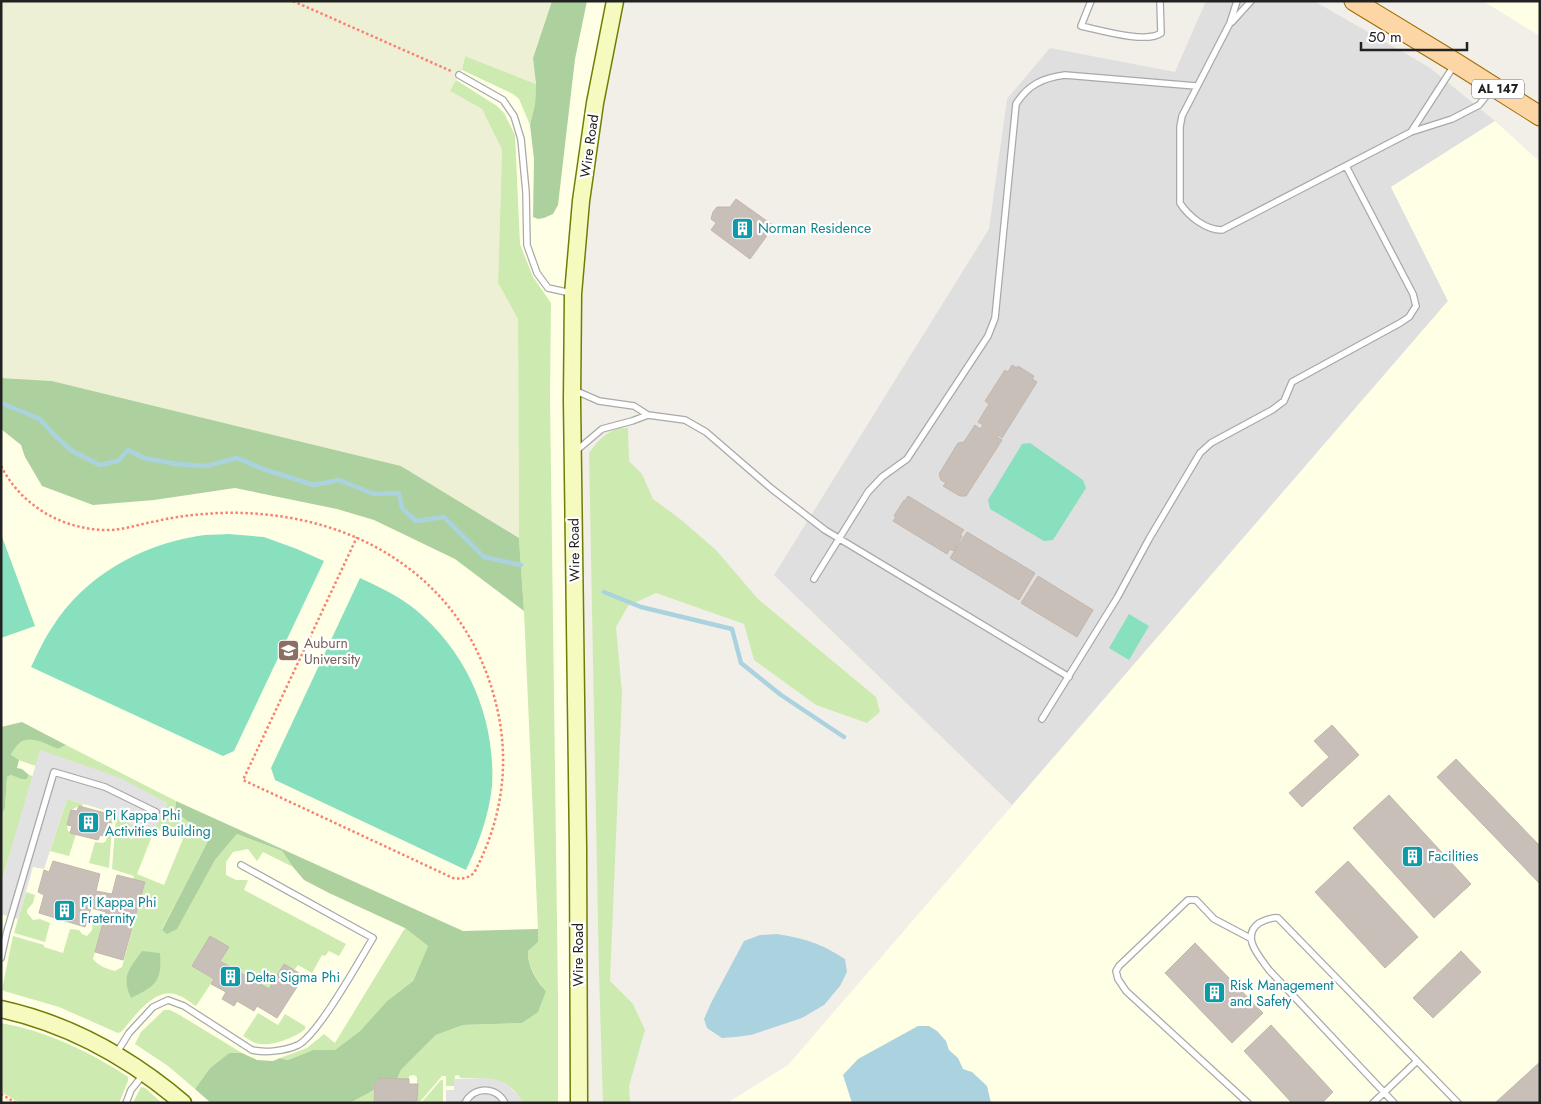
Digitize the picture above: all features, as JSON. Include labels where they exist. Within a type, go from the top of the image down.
[{"type":"main road","name":"AL 147","points":[[1354,1],[1456,62],[1540,116]]},
{"type":"street","name":"Wire Road","points":[[579,1103],[578,848],[572,454],[573,294],[583,182],[595,103],[615,1]]},
{"type":"street","points":[[1,1009],[48,1021],[94,1042],[145,1072],[183,1103]]},
{"type":"lane","points":[[1091,1],[1081,26],[1144,38],[1156,37],[1161,33],[1160,1]]},
{"type":"lane","points":[[1237,1],[1230,23],[1182,116],[1180,127],[1180,203],[1186,212],[1211,230],[1222,230],[1411,132],[1452,119],[1480,105],[1494,86]]},
{"type":"lane","points":[[1230,23],[1251,1]]},
{"type":"lane","points":[[1411,132],[1456,62]]},
{"type":"lane","points":[[459,75],[503,100],[514,116],[521,139],[526,192],[527,245],[537,273],[548,288],[573,294]]},
{"type":"lane","points":[[814,579],[868,492],[882,477],[907,459],[988,336],[994,318],[1016,104],[1023,92],[1047,77],[1065,75],[1196,86]]},
{"type":"lane","points":[[1042,719],[1117,598],[1149,539],[1200,453],[1211,443],[1272,410],[1284,401],[1292,382],[1400,323],[1409,317],[1416,306],[1413,294],[1346,166]]},
{"type":"lane","points":[[572,389],[599,401],[634,406],[648,415],[685,420],[706,432],[800,512],[825,530],[1069,677]]},
{"type":"lane","points":[[572,454],[602,428],[648,415]]},
{"type":"lane","points":[[1,958],[7,931],[54,772],[105,787],[156,812]]},
{"type":"lane","points":[[116,1054],[129,1033],[153,1007],[168,1000],[184,1006],[252,1050],[265,1053],[298,1045],[315,1030],[373,938],[241,866]]},
{"type":"lane","points":[[1248,1103],[1126,991],[1116,972],[1119,966],[1188,900],[1196,900],[1214,919],[1250,938]]},
{"type":"lane","points":[[1394,1103],[1269,970],[1253,947],[1250,938],[1254,928],[1261,922],[1273,917],[1278,918],[1458,1103]]},
{"type":"lane","points":[[1373,1103],[1417,1061]]},
{"type":"lane","points":[[126,1103],[131,1090],[145,1072]]},
{"type":"lane","points":[[465,1103],[474,1093],[482,1090],[490,1090],[497,1094],[505,1103]]},
{"type":"path","points":[[293,1],[459,75]]},
{"type":"path","points":[[1,466],[16,490],[25,500],[58,519],[88,528],[120,529],[185,516],[246,513],[313,522],[357,537],[407,566],[432,588],[466,629],[484,664],[494,696],[502,734],[501,790],[490,838],[474,873],[469,877],[453,878],[243,780],[357,537]]},
{"type":"path","points":[[1,1094],[16,1103]]},
{"type":"shaded area","name":"Auburn University","points":[[1,1],[615,1],[573,294],[579,1103],[1,1103]]},
{"type":"shaded area","points":[[1,1],[552,1],[533,58],[536,84],[465,56],[462,70],[450,91],[482,109],[502,150],[498,283],[518,319],[519,538],[401,466],[52,381],[1,378]]},
{"type":"shaded area","points":[[1206,1],[1314,1],[1429,67],[1495,121],[1391,187],[1448,301],[1012,805],[774,575],[989,229],[1007,99],[1050,48],[1175,72]]},
{"type":"shaded area","points":[[1483,1],[1540,1],[1540,36]]},
{"type":"shaded area","points":[[1495,121],[1540,162],[1540,1103],[727,1103],[788,1065],[1448,301],[1391,187]]},
{"type":"shaded area","points":[[40,750],[121,778],[167,803],[152,836],[104,810],[67,799],[44,869],[33,867],[18,919],[1,914],[1,884]]},
{"type":"shaded area","points":[[486,1078],[507,1084],[520,1098],[522,1103],[446,1103],[446,1090],[454,1090],[454,1079]]},
{"type":"green space","points":[[552,1],[587,1],[575,59],[558,205],[553,214],[538,219],[533,217],[534,159],[530,125],[535,104],[536,84],[533,58]]},
{"type":"green space","points":[[465,56],[536,84],[535,104],[530,125],[519,99],[513,94],[462,70]]},
{"type":"green space","points":[[456,80],[497,106],[504,113],[515,135],[520,244],[533,277],[551,303],[550,396],[558,1103],[522,1103],[517,1094],[504,1084],[488,1079],[461,1078],[458,1075],[455,1076],[454,1086],[446,1086],[446,1076],[442,1076],[417,1103],[417,1077],[414,1075],[409,1076],[409,1079],[397,1079],[401,1070],[436,1035],[463,1025],[522,1023],[546,991],[533,972],[528,956],[528,951],[538,942],[538,929],[519,538],[518,319],[498,283],[502,150],[482,109],[450,91]]},
{"type":"green space","points":[[1,378],[52,381],[401,466],[519,538],[524,611],[455,559],[374,520],[337,509],[235,488],[154,500],[93,505],[42,486],[25,457],[21,445],[1,429]]},
{"type":"green space","points":[[620,428],[628,428],[629,461],[642,474],[653,499],[679,518],[716,550],[758,599],[876,697],[880,712],[867,723],[816,705],[754,660],[744,624],[656,593],[628,606],[616,627],[622,693],[610,981],[633,1004],[645,1030],[629,1086],[630,1103],[603,1103],[589,453],[602,438]]},
{"type":"green space","points":[[1030,443],[1083,480],[1086,488],[1053,540],[1044,541],[990,509],[988,500],[1022,444]]},
{"type":"green space","points":[[1,534],[35,626],[1,638]]},
{"type":"green space","points":[[228,534],[264,537],[324,561],[234,751],[223,756],[31,667],[47,636],[66,608],[97,578],[115,566],[155,547],[201,535]]},
{"type":"green space","points":[[360,578],[403,601],[434,627],[464,667],[475,689],[489,737],[492,761],[492,786],[483,829],[466,870],[275,780],[271,768]]},
{"type":"green space","points":[[1129,614],[1149,626],[1129,660],[1109,648]]},
{"type":"green space","points":[[22,722],[66,745],[58,749],[38,741],[26,740],[16,747],[11,755],[19,760],[17,768],[22,769],[29,775],[27,779],[11,775],[7,777],[5,808],[1,816],[1,727]]},
{"type":"green space","points":[[26,739],[35,739],[58,749],[66,745],[176,801],[175,812],[210,837],[162,929],[177,928],[215,860],[237,834],[282,851],[293,867],[263,852],[257,861],[248,849],[233,852],[226,862],[226,875],[236,880],[248,880],[244,890],[346,944],[339,956],[329,951],[325,956],[322,955],[312,973],[298,965],[294,970],[284,964],[269,989],[220,961],[228,947],[210,936],[193,966],[214,979],[196,1006],[175,994],[159,995],[138,1012],[118,1033],[59,1007],[4,991],[2,989],[13,936],[63,953],[70,929],[79,930],[87,936],[92,930],[93,918],[104,920],[93,959],[100,965],[115,971],[122,967],[145,883],[133,880],[134,876],[112,869],[116,816],[152,836],[137,874],[164,885],[183,839],[154,828],[167,803],[40,751],[36,766],[18,760],[11,755],[16,746]]},
{"type":"green space","points":[[11,775],[27,779],[29,775],[33,776],[1,884],[1,816],[5,808],[7,777]]},
{"type":"green space","points":[[67,799],[83,804],[82,807],[79,806],[71,810],[67,825],[68,831],[76,834],[69,856],[50,851]]},
{"type":"green space","points":[[176,801],[463,931],[538,929],[538,942],[528,951],[528,956],[533,972],[546,991],[538,1012],[522,1023],[463,1025],[436,1035],[401,1070],[397,1079],[375,1082],[374,1090],[350,1103],[211,1103],[195,1089],[210,1068],[229,1053],[242,1053],[257,1060],[273,1061],[280,1058],[288,1060],[313,1050],[335,1050],[360,1031],[387,1001],[413,981],[428,946],[405,928],[304,880],[282,851],[237,834],[215,860],[177,929],[167,934],[162,930],[210,837],[175,812]]},
{"type":"green space","points":[[106,810],[113,814],[109,868],[89,863],[95,842],[103,843],[106,841],[111,823],[103,820]]},
{"type":"green space","points":[[26,892],[35,895],[27,913],[33,920],[40,919],[50,923],[45,942],[14,933]]},
{"type":"green space","points":[[405,928],[428,946],[413,981],[387,1001],[360,1031],[335,1050],[313,1050],[288,1060],[280,1058],[307,1048],[324,1034],[335,1043]]},
{"type":"green space","points":[[142,951],[160,953],[160,971],[156,982],[152,986],[131,998],[127,984],[128,973]]},
{"type":"green space","points":[[164,1010],[170,1010],[178,1014],[242,1053],[229,1053],[210,1068],[195,1089],[168,1066],[135,1044],[141,1032]]},
{"type":"green space","points":[[258,1013],[278,1025],[285,1014],[305,1026],[305,1029],[290,1038],[278,1042],[256,1043],[243,1036]]},
{"type":"green space","points":[[1,1023],[35,1031],[68,1044],[99,1059],[128,1077],[119,1103],[20,1103],[1,1092]]},
{"type":"green space","points":[[443,1080],[443,1103],[421,1103]]},
{"type":"green space","points":[[141,1087],[145,1088],[162,1103],[133,1103]]},
{"type":"green space","points":[[374,1090],[374,1103],[350,1103]]},
{"type":"water","points":[[777,934],[812,942],[845,959],[847,972],[840,986],[824,1005],[802,1018],[751,1035],[722,1038],[707,1028],[704,1019],[711,1003],[744,941],[760,935]]},
{"type":"water","points":[[918,1026],[929,1026],[937,1031],[946,1041],[949,1050],[958,1058],[963,1069],[972,1072],[987,1086],[991,1103],[852,1103],[843,1075],[858,1059]]},
{"type":"building","name":"Norman Residence","points":[[736,199],[774,226],[750,259],[711,230],[716,223],[711,219],[717,207],[730,207]]},
{"type":"building","points":[[1012,365],[1017,368],[1018,366],[1034,376],[1032,379],[1037,382],[1002,438],[998,435],[997,437],[1002,440],[966,496],[960,496],[943,486],[946,483],[941,480],[939,474],[958,443],[964,442],[975,425],[980,429],[983,425],[978,422],[989,404],[985,401],[1005,370],[1008,372]]},
{"type":"building","points":[[908,496],[964,530],[954,551],[950,549],[947,554],[893,521],[896,517],[894,516]]},
{"type":"building","points":[[967,532],[1035,573],[1019,600],[950,558]]},
{"type":"building","points":[[1038,576],[1093,610],[1077,637],[1021,603]]},
{"type":"building","points":[[1332,725],[1359,755],[1302,807],[1289,793],[1329,757],[1314,741]]},
{"type":"building","name":"Facilities","points":[[1456,759],[1540,846],[1540,884],[1437,777]]},
{"type":"building","name":"Facilities","points":[[1389,795],[1471,884],[1434,918],[1353,828]]},
{"type":"building","name":"Pi Kappa Phi Activities Building","points":[[79,806],[105,813],[103,820],[111,822],[107,837],[100,835],[98,840],[70,833],[72,826],[67,825],[71,810],[77,811]]},
{"type":"building","name":"Pi Kappa Phi Fraternity","points":[[53,861],[100,874],[96,891],[112,894],[117,875],[145,882],[123,960],[95,952],[106,912],[91,908],[85,927],[39,913],[44,895],[38,892],[44,870],[49,872]]},
{"type":"building","points":[[1348,861],[1418,937],[1385,968],[1315,892]]},
{"type":"building","name":"Delta Sigma Phi","points":[[210,936],[229,947],[220,961],[269,989],[284,964],[304,976],[277,1018],[257,1006],[254,1011],[237,1001],[234,1006],[222,999],[226,992],[211,984],[214,979],[192,966]]},
{"type":"building","name":"Risk Management and Safety","points":[[1195,943],[1263,1013],[1232,1043],[1165,973]]},
{"type":"building","points":[[1461,951],[1481,972],[1433,1018],[1413,998]]},
{"type":"building","points":[[1271,1025],[1333,1092],[1322,1103],[1292,1103],[1244,1051]]},
{"type":"building","points":[[1540,1062],[1540,1103],[1495,1103]]},
{"type":"building","points":[[379,1078],[409,1079],[409,1084],[418,1084],[417,1101],[374,1103],[375,1082],[379,1082]]},
{"type":"waterway","points":[[1,403],[40,419],[72,451],[100,465],[118,461],[128,450],[144,458],[176,464],[206,466],[237,458],[263,469],[314,485],[339,480],[374,494],[399,493],[402,508],[416,521],[444,517],[484,557],[521,565]]},
{"type":"waterway","points":[[604,592],[641,607],[732,629],[741,663],[781,695],[844,737]]},
{"type":"place","name":"Norman Residence","points":[[742,228]]},
{"type":"place","name":"Auburn University","points":[[288,651]]},
{"type":"place","name":"Pi Kappa Phi Activities Building","points":[[89,823]]},
{"type":"place","name":"Facilities","points":[[1412,856]]},
{"type":"place","name":"Pi Kappa Phi Fraternity","points":[[65,910]]},
{"type":"place","name":"Delta Sigma Phi","points":[[230,977]]},
{"type":"place","name":"Risk Management and Safety","points":[[1214,993]]}]
